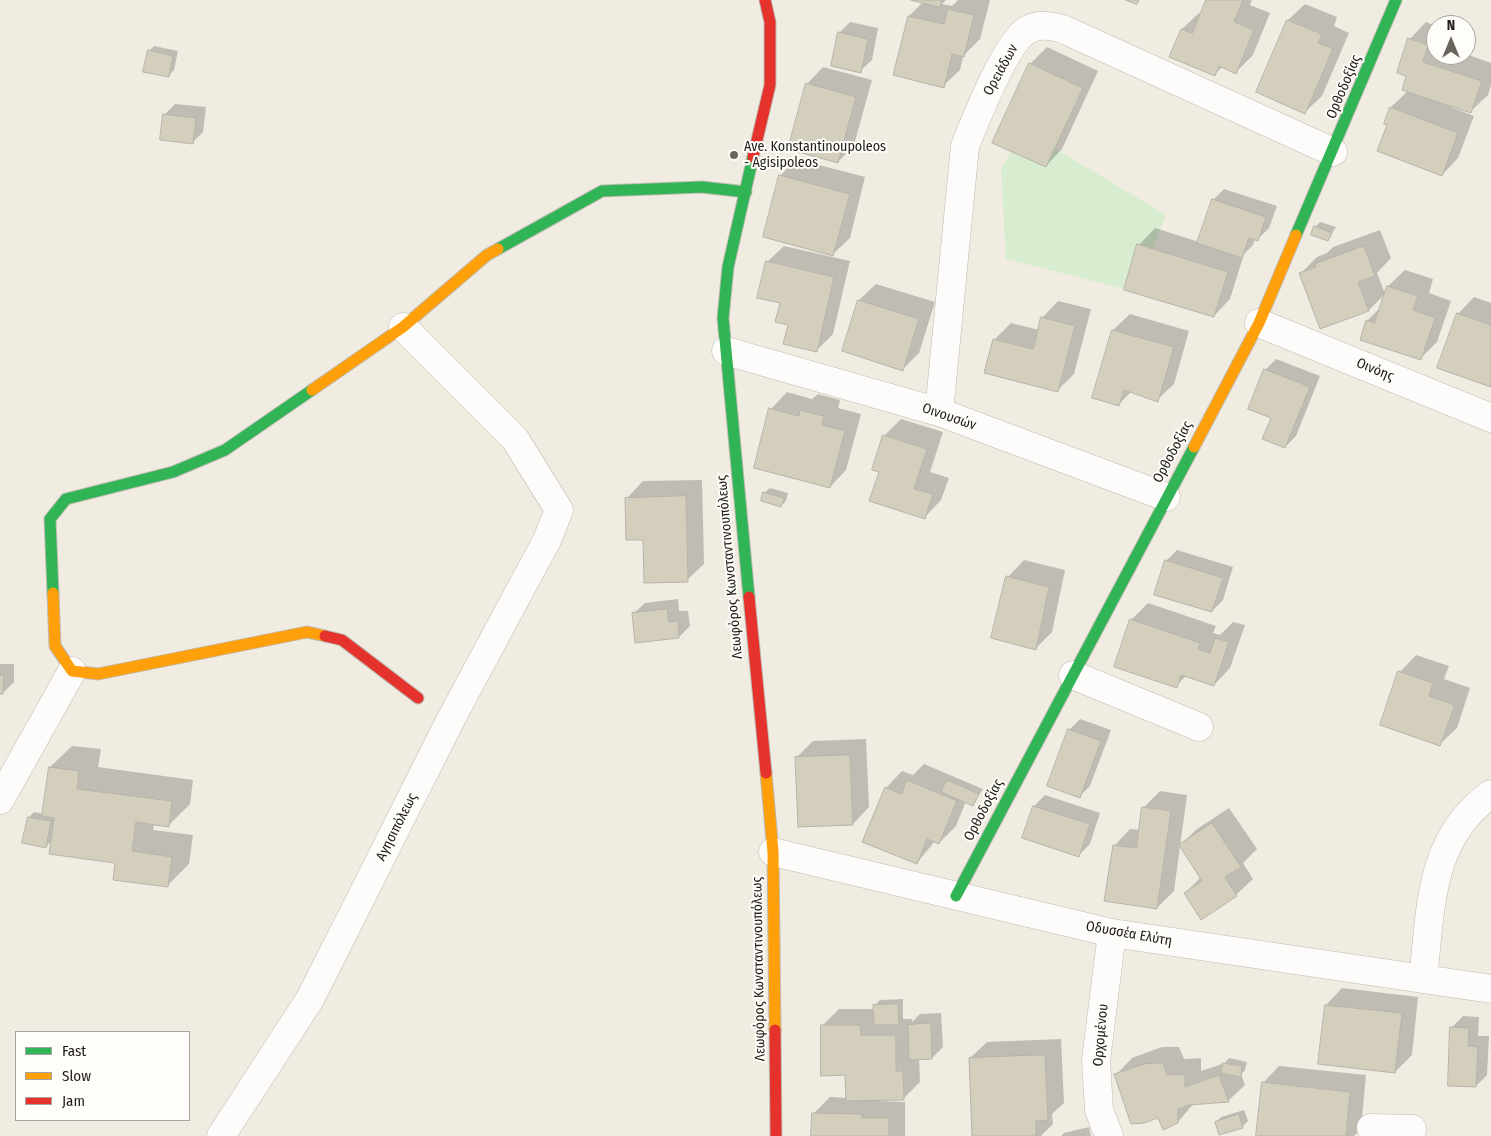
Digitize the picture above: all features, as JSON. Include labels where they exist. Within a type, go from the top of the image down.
[{"type":"street","name":"Λεωφόρος Κωνσταντινουπόλεως","points":[[765,0],[770,22],[770,85],[728,267],[723,318],[773,852],[776,1136]]},
{"type":"street","name":"Ορθοδοξίας","points":[[956,896],[1259,323],[1394,5]]},
{"type":"street","name":"Ορειάδων","points":[[939,412],[965,146],[982,106],[1014,44],[1026,31],[1047,25],[1065,30],[1333,152]]},
{"type":"street","points":[[418,698],[342,640],[308,632],[98,674],[72,671],[55,646],[50,519],[66,499],[173,472],[225,450],[403,327],[487,255],[602,191],[702,187],[746,192]]},
{"type":"street","name":"Οινόης","points":[[1259,323],[1491,418]]},
{"type":"street","name":"Αγησιπόλεως","points":[[221,1136],[310,999],[452,716],[547,540],[558,510],[515,438],[403,327]]},
{"type":"street","name":"Οινουσών","points":[[726,352],[939,412],[1166,497]]},
{"type":"street","points":[[0,800],[72,671]]},
{"type":"street","points":[[1073,675],[1199,727]]},
{"type":"street","points":[[1423,979],[1436,872],[1447,843],[1464,816],[1491,794]]},
{"type":"street","name":"Οδυσσέα Ελύτη","points":[[773,852],[1112,933],[1491,989]]},
{"type":"street","name":"Ορχομένου","points":[[1109,1136],[1099,1110],[1096,1060],[1112,933]]},
{"type":"street","points":[[1371,1128],[1412,1129],[1411,1136]]},
{"type":"green space","points":[[1024,130],[1166,215],[1136,292],[1006,259],[1001,169]]},
{"type":"building","points":[[911,0],[942,0],[940,7]]},
{"type":"building","points":[[1126,0],[1139,0],[1137,4]]},
{"type":"building","points":[[1206,0],[1243,0],[1234,22],[1254,30],[1236,74],[1219,66],[1215,76],[1169,57],[1181,29],[1192,33]]},
{"type":"building","points":[[948,9],[974,15],[964,57],[952,54],[944,88],[893,75],[908,16],[944,24]]},
{"type":"building","points":[[1287,20],[1322,34],[1318,43],[1333,49],[1305,114],[1256,92]]},
{"type":"building","points":[[838,32],[868,39],[861,73],[831,66]]},
{"type":"building","points":[[1408,38],[1426,44],[1423,62],[1426,65],[1432,65],[1482,81],[1471,113],[1402,90],[1406,76],[1397,73]]},
{"type":"building","points":[[148,50],[173,56],[169,77],[143,72]]},
{"type":"building","points":[[1029,63],[1083,88],[1046,167],[992,143]]},
{"type":"building","points":[[806,83],[856,97],[838,163],[788,149]]},
{"type":"building","points":[[1390,107],[1458,133],[1442,176],[1377,151],[1387,125],[1384,124]]},
{"type":"building","points":[[163,114],[196,118],[193,144],[160,140]]},
{"type":"building","points":[[779,175],[850,194],[833,256],[763,237]]},
{"type":"building","points":[[1212,199],[1266,217],[1258,241],[1249,238],[1242,258],[1197,243]]},
{"type":"building","points":[[1314,226],[1332,233],[1328,241],[1311,235]]},
{"type":"building","points":[[1137,244],[1228,272],[1214,317],[1124,290]]},
{"type":"building","points":[[1364,246],[1375,276],[1358,282],[1369,311],[1320,329],[1299,273],[1316,267],[1315,264]]},
{"type":"building","points":[[766,261],[834,277],[817,352],[783,344],[788,325],[775,322],[780,303],[757,298]]},
{"type":"building","points":[[1387,286],[1418,296],[1413,310],[1435,318],[1421,360],[1360,340],[1366,320],[1374,323]]},
{"type":"building","points":[[858,300],[919,319],[903,371],[842,351]]},
{"type":"building","points":[[1457,313],[1491,325],[1491,387],[1437,368]]},
{"type":"building","points":[[1041,317],[1075,326],[1058,392],[984,373],[993,339],[1033,349]]},
{"type":"building","points":[[1112,330],[1174,347],[1158,402],[1124,390],[1119,406],[1092,398]]},
{"type":"building","points":[[1264,369],[1310,387],[1285,448],[1262,439],[1271,418],[1248,409]]},
{"type":"building","points":[[769,408],[799,416],[800,410],[824,416],[822,425],[845,431],[830,488],[754,468]]},
{"type":"building","points":[[883,435],[927,449],[914,489],[933,494],[925,519],[869,501],[879,472],[872,470]]},
{"type":"building","points":[[763,492],[784,498],[781,507],[761,501]]},
{"type":"building","points":[[686,496],[688,582],[644,583],[643,540],[626,540],[625,498]]},
{"type":"building","points":[[1165,560],[1223,578],[1212,612],[1154,595]]},
{"type":"building","points":[[1006,576],[1049,587],[1036,650],[991,638]]},
{"type":"building","points":[[667,609],[669,622],[678,621],[679,638],[635,643],[632,613]]},
{"type":"building","points":[[1130,619],[1200,643],[1198,649],[1210,653],[1215,638],[1229,642],[1214,686],[1181,675],[1177,688],[1114,667]]},
{"type":"building","points":[[1398,671],[1433,683],[1429,696],[1455,705],[1440,746],[1380,725]]},
{"type":"building","points":[[0,675],[4,675],[3,694],[0,694]]},
{"type":"building","points":[[1068,729],[1101,741],[1080,798],[1047,786]]},
{"type":"building","points":[[850,755],[853,825],[798,827],[795,757]]},
{"type":"building","points":[[49,767],[79,771],[77,789],[172,801],[169,827],[136,822],[132,851],[172,857],[168,887],[113,880],[115,863],[49,854],[54,818],[42,816]]},
{"type":"building","points":[[907,780],[957,801],[939,844],[927,839],[917,864],[862,842],[885,787],[901,794]]},
{"type":"building","points":[[947,780],[979,794],[973,806],[941,792]]},
{"type":"building","points":[[1033,806],[1090,824],[1079,857],[1022,838]]},
{"type":"building","points":[[1142,807],[1171,811],[1157,909],[1104,901],[1113,845],[1136,848]]},
{"type":"building","points":[[28,817],[51,821],[46,848],[22,843]]},
{"type":"building","points":[[1212,823],[1241,867],[1225,877],[1237,896],[1201,920],[1184,893],[1202,881],[1179,845]]},
{"type":"building","points":[[898,1004],[899,1025],[874,1025],[873,1005]]},
{"type":"building","points":[[1325,1005],[1402,1013],[1395,1073],[1318,1064]]},
{"type":"building","points":[[931,1023],[932,1059],[909,1060],[908,1025]]},
{"type":"building","points":[[821,1025],[860,1025],[861,1035],[896,1035],[896,1071],[903,1071],[904,1100],[846,1101],[845,1075],[821,1076]]},
{"type":"building","points":[[1450,1027],[1469,1028],[1468,1046],[1478,1047],[1476,1087],[1448,1086]]},
{"type":"building","points":[[1045,1055],[1048,1120],[1036,1121],[1036,1136],[972,1136],[969,1058]]},
{"type":"building","points":[[1163,1063],[1167,1075],[1185,1074],[1185,1087],[1219,1075],[1229,1102],[1189,1105],[1178,1109],[1178,1123],[1163,1130],[1158,1118],[1144,1123],[1131,1124],[1114,1074],[1144,1064]]},
{"type":"building","points":[[1223,1063],[1242,1066],[1241,1077],[1221,1073]]},
{"type":"building","points":[[1262,1082],[1350,1092],[1346,1136],[1256,1136]]},
{"type":"building","points":[[812,1113],[862,1114],[862,1118],[889,1118],[889,1136],[811,1136]]},
{"type":"building","points":[[1239,1114],[1243,1128],[1219,1135],[1215,1122]]},
{"type":"traffic: fast","points":[[1296,235],[1396,0]]},
{"type":"traffic: fast","points":[[749,597],[723,318],[728,267],[753,157]]},
{"type":"traffic: fast","points":[[498,249],[602,191],[702,187],[746,192]]},
{"type":"traffic: fast","points":[[53,593],[50,519],[66,499],[173,472],[225,450],[312,390]]},
{"type":"traffic: fast","points":[[956,896],[1194,447]]},
{"type":"traffic: slow","points":[[1194,447],[1259,323],[1296,235]]},
{"type":"traffic: slow","points":[[312,390],[403,327],[487,255],[498,249]]},
{"type":"traffic: slow","points":[[53,593],[55,646],[72,671],[98,674],[307,632],[325,636]]},
{"type":"traffic: slow","points":[[766,773],[773,852],[775,1030]]},
{"type":"traffic: jam","points":[[753,157],[770,85],[770,22],[765,0]]},
{"type":"traffic: jam","points":[[749,597],[766,773]]},
{"type":"traffic: jam","points":[[325,636],[342,640],[418,698]]},
{"type":"traffic: jam","points":[[775,1030],[776,1136]]},
{"type":"place","name":"Ave. Konstantinoupoleos - Agisipoleos","points":[[734,155]]}]
